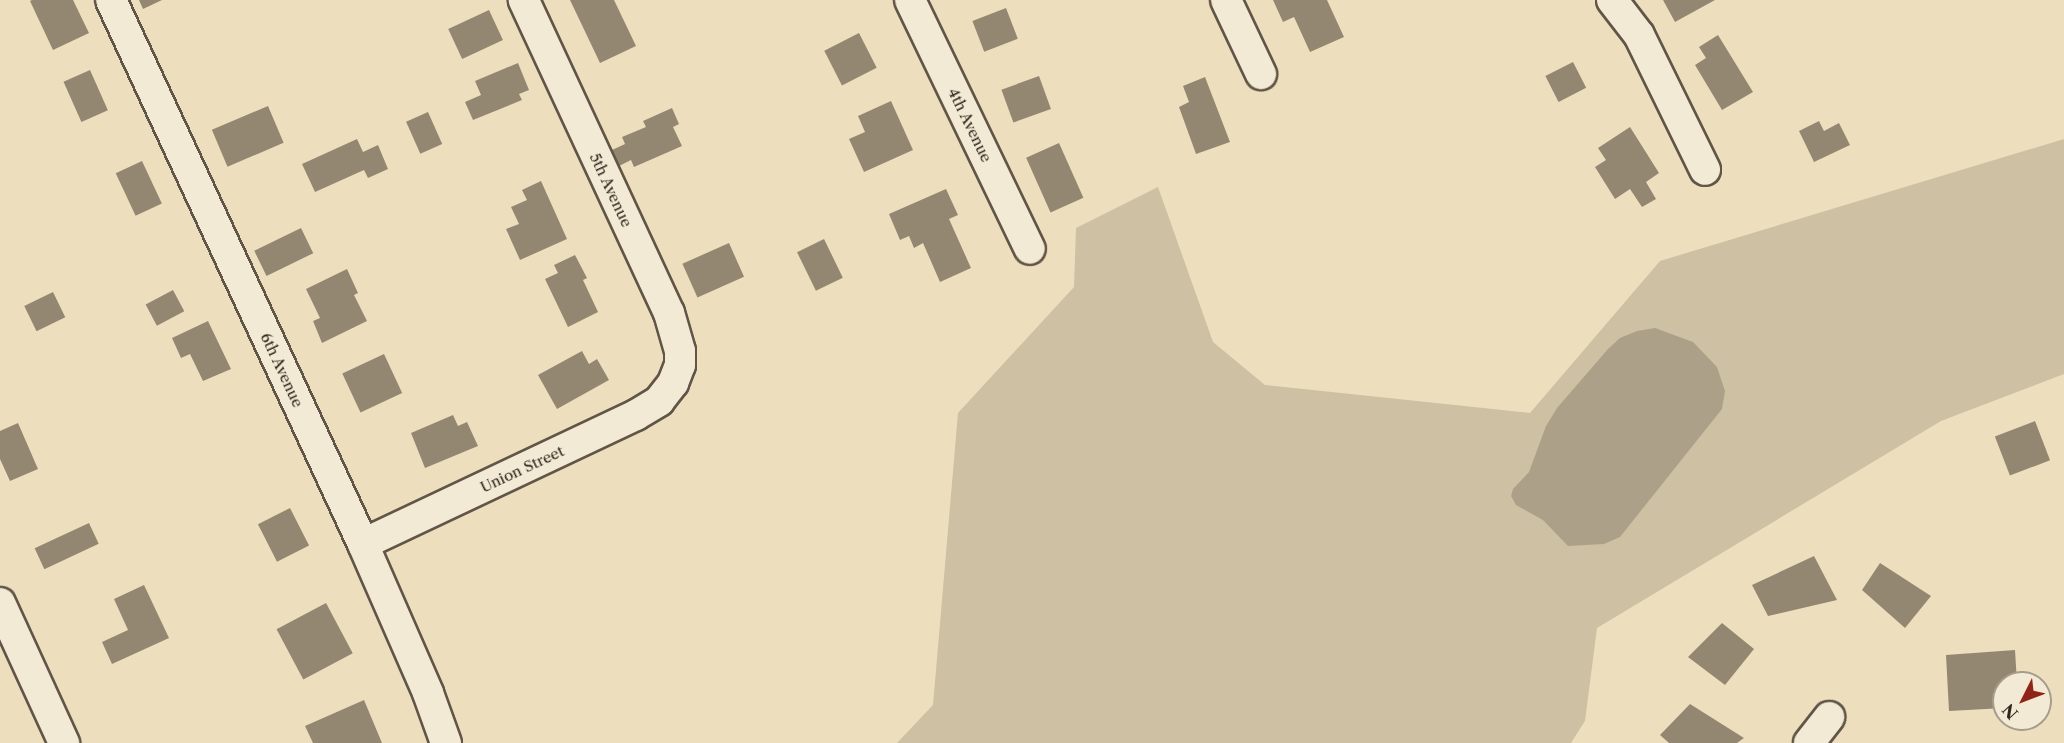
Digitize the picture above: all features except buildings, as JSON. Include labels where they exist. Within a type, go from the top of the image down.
[{"type":"street","name":"6th Avenue","points":[[111,0],[363,544],[428,693],[446,743]]},
{"type":"street","name":"5th Avenue","points":[[524,0],[669,313],[680,351],[680,365],[673,383]]},
{"type":"street","name":"4th Avenue","points":[[910,0],[1030,249]]},
{"type":"street","points":[[1226,0],[1261,74]]},
{"type":"street","points":[[1613,4],[1639,35],[1705,170]]},
{"type":"street","name":"Union Street","points":[[363,544],[636,415],[659,401],[673,383]]},
{"type":"street","points":[[0,603],[64,743]]},
{"type":"street","points":[[1809,743],[1828,717]]},
{"type":"shaded area","points":[[2064,139],[2064,374],[1941,421],[1597,628],[1585,721],[1571,743],[897,743],[933,705],[958,413],[1074,287],[1076,228],[1158,187],[1213,342],[1265,385],[1530,413],[1660,261]]},
{"type":"shaded area","points":[[1655,328],[1693,342],[1717,367],[1725,391],[1722,409],[1620,537],[1604,544],[1568,546],[1543,520],[1516,505],[1511,496],[1513,489],[1529,472],[1546,426],[1557,408],[1608,349],[1620,338],[1637,331]]}]
